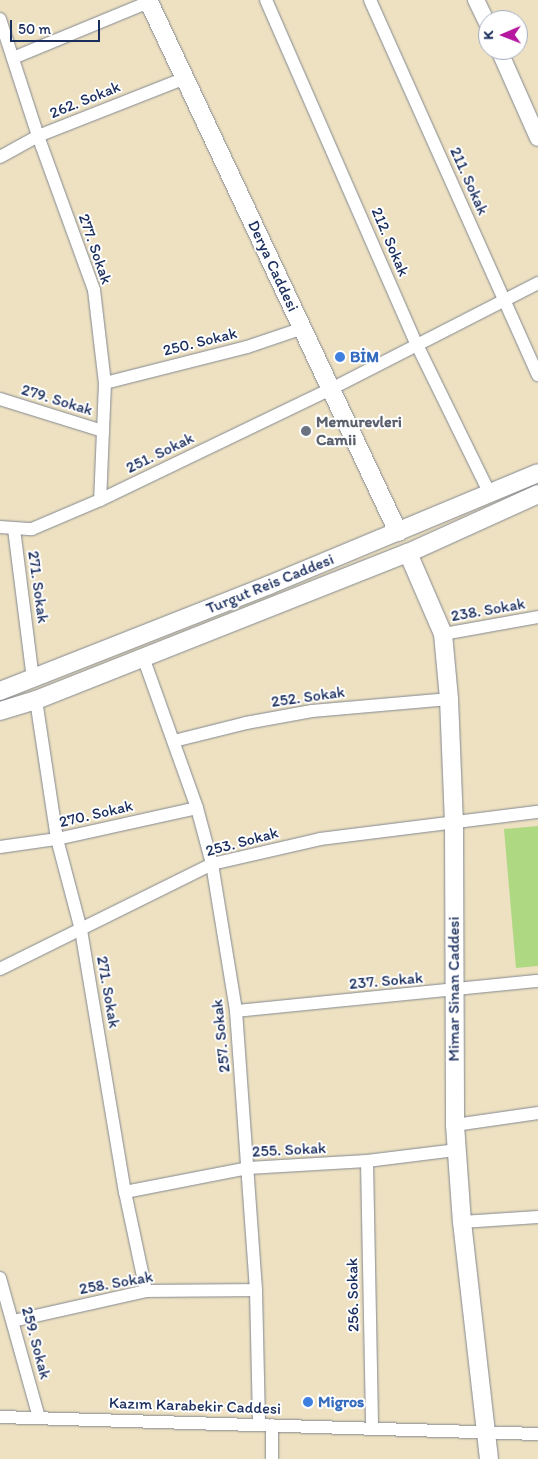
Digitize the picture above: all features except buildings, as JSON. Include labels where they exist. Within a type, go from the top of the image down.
[{"type":"main road","name":"Derya Caddesi","points":[[148,1],[398,532]]},
{"type":"main road","name":"Turgut Reis Caddesi","points":[[0,691],[538,474]]},
{"type":"main road","name":"Turgut Reis Caddesi","points":[[0,711],[36,700],[143,656],[408,553],[538,494]]},
{"type":"main road","name":"Mimar Sinan Caddesi","points":[[408,553],[443,634],[449,699],[454,823],[455,1126],[462,1222],[489,1459]]},
{"type":"street","name":"212. Sokak","points":[[266,0],[416,345],[490,494]]},
{"type":"street","name":"211. Sokak","points":[[370,0],[538,375]]},
{"type":"street","points":[[13,58],[148,1]]},
{"type":"street","name":"277. Sokak","points":[[0,19],[38,136],[94,290],[105,382],[100,500]]},
{"type":"street","points":[[503,60],[538,138]]},
{"type":"street","name":"262. Sokak","points":[[0,156],[38,136],[185,78]]},
{"type":"street","name":"251. Sokak","points":[[0,528],[32,530],[100,500],[331,389],[538,283]]},
{"type":"street","name":"250. Sokak","points":[[105,382],[247,347],[303,328]]},
{"type":"street","name":"279. Sokak","points":[[0,399],[104,431]]},
{"type":"street","name":"271. Sokak","points":[[14,529],[33,679]]},
{"type":"street","name":"238. Sokak","points":[[443,634],[538,618]]},
{"type":"street","name":"257. Sokak","points":[[143,656],[197,808],[212,864],[236,1011],[256,1290],[258,1424]]},
{"type":"street","name":"252. Sokak","points":[[174,741],[246,723],[312,712],[449,699]]},
{"type":"street","name":"271. Sokak","points":[[36,700],[57,839],[81,930],[125,1192],[146,1291]]},
{"type":"street","name":"270. Sokak","points":[[0,847],[57,839],[197,808]]},
{"type":"street","name":"253. Sokak","points":[[0,969],[212,864],[320,839],[538,812]]},
{"type":"street","name":"237. Sokak","points":[[236,1011],[454,991],[538,981]]},
{"type":"street","points":[[455,1126],[538,1113]]},
{"type":"street","name":"255. Sokak","points":[[125,1192],[248,1168],[367,1161],[457,1150]]},
{"type":"street","name":"256. Sokak","points":[[367,1161],[372,1428]]},
{"type":"street","points":[[462,1222],[538,1217]]},
{"type":"street","name":"259. Sokak","points":[[0,1278],[39,1418]]},
{"type":"street","name":"258. Sokak","points":[[13,1321],[146,1291],[256,1290]]},
{"type":"street","name":"Kazım Karabekir Caddesi","points":[[0,1417],[538,1434]]},
{"type":"street","points":[[272,1425],[272,1459]]},
{"type":"green space","points":[[538,826],[538,966],[516,968],[504,829]]},
{"type":"place","name":"BİM","points":[[340,357]]},
{"type":"place","name":"Memurevleri Camii","points":[[306,431]]},
{"type":"place","name":"Migros","points":[[308,1402]]}]
